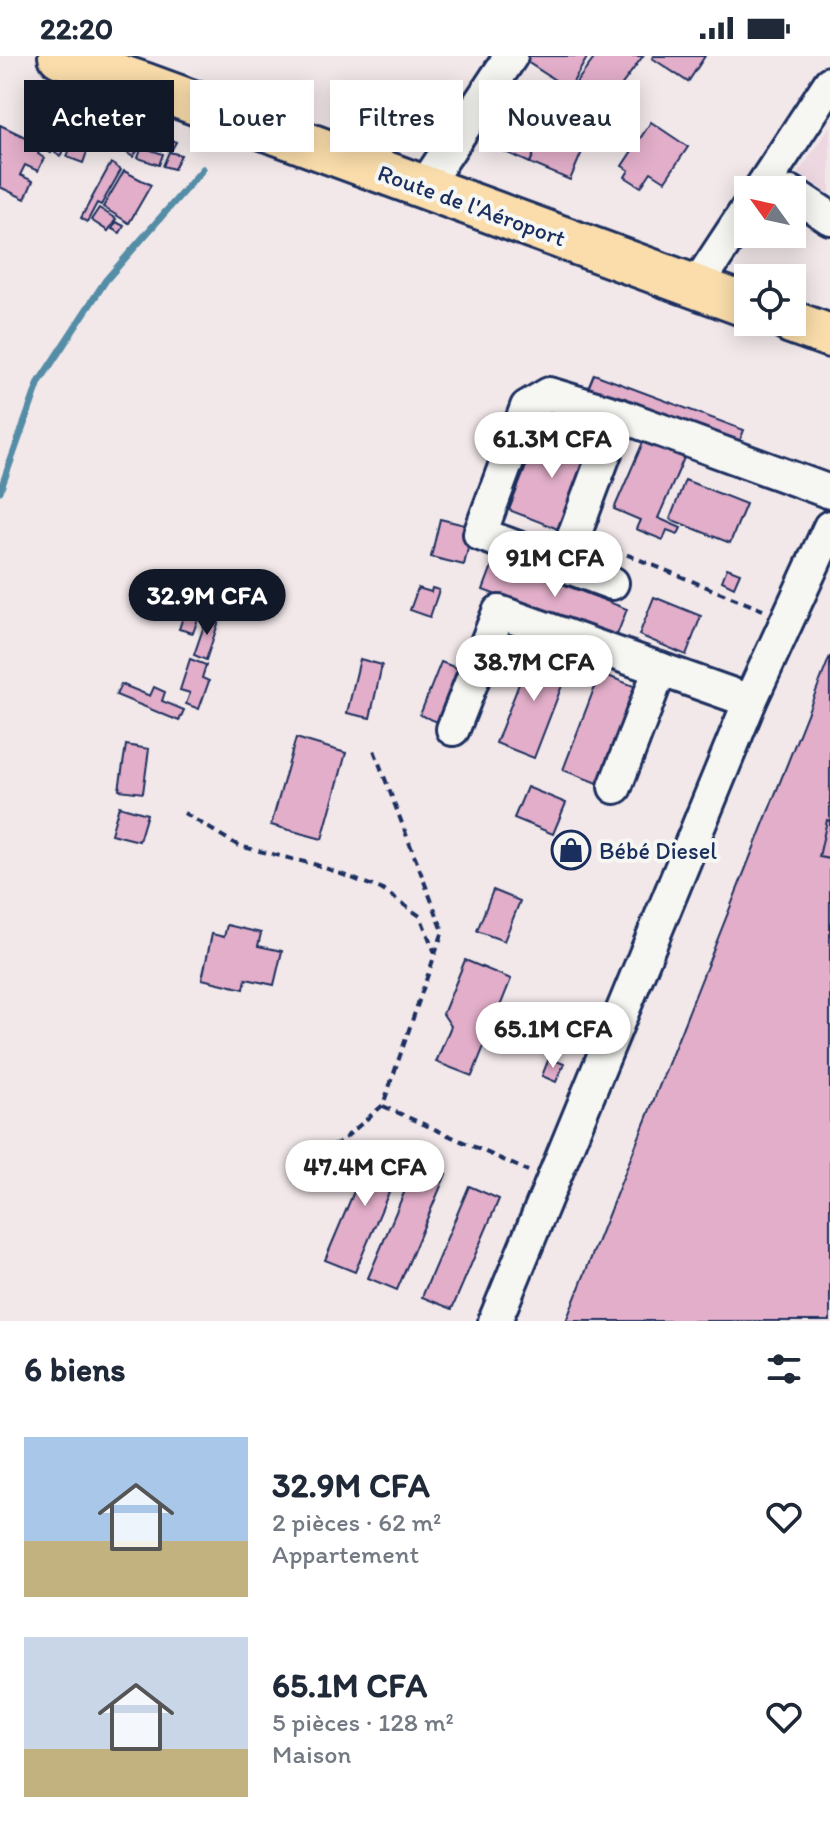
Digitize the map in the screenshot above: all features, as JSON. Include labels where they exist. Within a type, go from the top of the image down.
[{"type":"main road","name":"Route de l'Aéroport","points":[[60,56],[734,301]]},
{"type":"main road","points":[[806,327],[830,336]]},
{"type":"street","points":[[424,187],[511,56]]},
{"type":"street","points":[[783,176],[830,83]]},
{"type":"street","points":[[806,204],[830,218]]},
{"type":"street","points":[[696,287],[734,229]]},
{"type":"street","points":[[612,583],[480,534],[527,407],[549,394],[619,415],[830,492]]},
{"type":"street","points":[[563,565],[619,415]]},
{"type":"street","points":[[495,1321],[750,701],[830,527]]},
{"type":"street","points":[[453,729],[499,612],[750,701]]},
{"type":"street","points":[[615,787],[660,669]]},
{"type":"path","points":[[575,533],[787,620]]},
{"type":"path","points":[[293,1158],[338,1144],[383,1105],[443,931],[374,750]]},
{"type":"path","points":[[184,813],[239,846],[317,865],[381,889],[420,916],[435,953]]},
{"type":"path","points":[[383,1105],[552,1182]]},
{"type":"shaded area","points":[[830,126],[830,194],[798,173]]},
{"type":"building","points":[[588,56],[574,80],[555,80],[521,58]]},
{"type":"building","points":[[596,56],[643,56],[625,80],[578,80]]},
{"type":"building","points":[[653,56],[705,56],[688,82]]},
{"type":"building","points":[[651,122],[688,147],[665,181],[651,172],[641,187],[625,177],[629,170],[622,166],[631,152],[640,152],[640,139]]},
{"type":"building","points":[[0,125],[24,136],[24,152],[39,152],[44,158],[38,171],[25,165],[20,175],[33,181],[25,199],[0,187]]},
{"type":"building","points":[[69,152],[87,152],[83,163],[67,157]]},
{"type":"building","points":[[140,152],[163,154],[159,165],[138,158]]},
{"type":"building","points":[[169,152],[181,155],[174,169],[163,166]]},
{"type":"building","points":[[506,152],[535,152],[530,163]]},
{"type":"building","points":[[535,152],[582,152],[570,180],[530,163]]},
{"type":"building","points":[[111,163],[121,170],[101,205],[97,203],[87,222],[81,218]]},
{"type":"building","points":[[124,171],[151,185],[129,223],[103,207]]},
{"type":"building","points":[[99,208],[116,219],[108,231],[91,220]]},
{"type":"building","points":[[116,222],[124,226],[120,233],[112,229]]},
{"type":"building","points":[[594,374],[744,430],[737,448],[587,391]]},
{"type":"building","points":[[541,428],[595,449],[563,531],[509,510]]},
{"type":"building","points":[[647,433],[687,451],[658,518],[681,528],[678,534],[667,530],[663,540],[636,529],[640,520],[614,509]]},
{"type":"building","points":[[685,480],[746,504],[730,543],[670,519]]},
{"type":"building","points":[[440,519],[473,527],[464,565],[431,557]]},
{"type":"building","points":[[495,558],[627,609],[615,640],[483,590]]},
{"type":"building","points":[[727,568],[740,573],[734,587],[722,581]]},
{"type":"building","points":[[418,588],[431,592],[432,588],[439,590],[430,617],[410,610]]},
{"type":"building","points":[[654,597],[701,616],[686,655],[639,635]]},
{"type":"building","points":[[189,600],[203,605],[193,633],[179,629]]},
{"type":"building","points":[[208,614],[220,618],[206,660],[194,655]]},
{"type":"building","points":[[533,648],[571,662],[534,758],[496,743]]},
{"type":"building","points":[[830,656],[830,1321],[566,1321],[697,991]]},
{"type":"building","points":[[190,659],[206,665],[202,678],[209,681],[199,709],[186,704],[190,693],[180,690]]},
{"type":"building","points":[[360,659],[382,665],[370,718],[347,713]]},
{"type":"building","points":[[441,662],[467,672],[445,725],[420,715]]},
{"type":"building","points":[[600,673],[639,688],[602,785],[563,770]]},
{"type":"building","points":[[121,684],[150,696],[154,687],[165,692],[162,701],[184,710],[179,721],[116,695]]},
{"type":"building","points":[[296,738],[346,753],[322,839],[271,825]]},
{"type":"building","points":[[126,745],[149,749],[143,793],[119,790]]},
{"type":"building","points":[[527,787],[566,803],[553,834],[514,818]]},
{"type":"building","points":[[119,806],[147,814],[139,841],[111,834]]},
{"type":"building","points":[[827,820],[830,821],[830,859],[819,857]]},
{"type":"building","points":[[493,890],[520,901],[504,941],[477,931]]},
{"type":"building","points":[[227,925],[261,933],[258,946],[282,951],[274,985],[246,979],[244,989],[202,979],[212,934],[224,937]]},
{"type":"building","points":[[465,960],[511,979],[472,1076],[436,1062],[451,1026],[443,1014]]},
{"type":"building","points":[[549,1058],[564,1064],[556,1082],[542,1076]]},
{"type":"building","points":[[374,1144],[404,1157],[355,1272],[325,1260]]},
{"type":"building","points":[[417,1162],[446,1174],[397,1290],[368,1278]]},
{"type":"building","points":[[469,1186],[499,1199],[452,1309],[422,1297]]},
{"type":"waterway","points":[[0,491],[39,382],[106,280],[203,169]]},
{"type":"place","name":"Bébé Diesel","points":[[571,850]]}]
